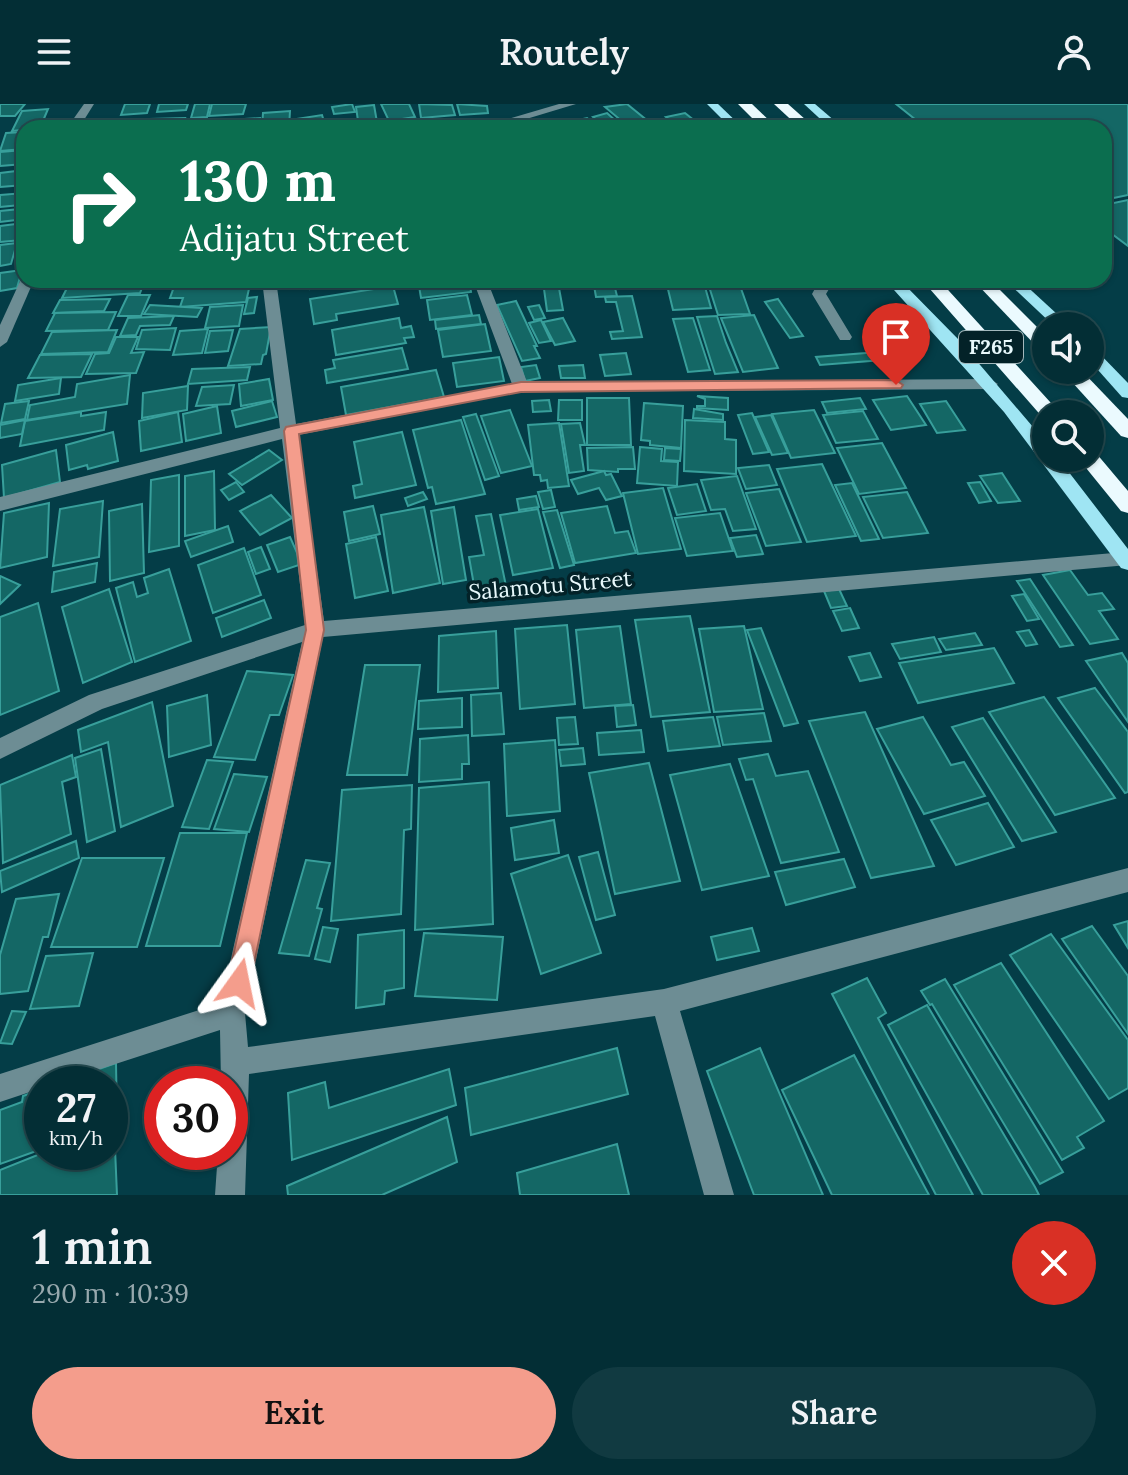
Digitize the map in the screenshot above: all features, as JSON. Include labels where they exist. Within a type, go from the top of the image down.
[{"type":"highway","points":[[744,104],[761,120]]},
{"type":"highway","points":[[780,104],[799,120]]},
{"type":"highway","name":"F265","points":[[937,288],[1038,400]]},
{"type":"highway","name":"F265","points":[[989,288],[1032,332]]},
{"type":"highway","points":[[1083,384],[1128,431]]},
{"type":"highway","points":[[1101,472],[1128,505]]},
{"type":"main road","points":[[712,104],[729,120]]},
{"type":"main road","points":[[809,104],[828,120]]},
{"type":"main road","points":[[900,288],[931,317],[1032,436]]},
{"type":"main road","points":[[1021,288],[1047,312]]},
{"type":"main road","points":[[1104,367],[1128,393]]},
{"type":"main road","points":[[1060,472],[1127,561]]},
{"type":"street","points":[[513,120],[571,104]]},
{"type":"street","points":[[0,342],[24,288]]},
{"type":"street","points":[[230,1195],[236,1062],[232,1013],[315,630],[270,288]]},
{"type":"street","points":[[483,288],[521,387]]},
{"type":"street","points":[[822,288],[819,294],[845,337]]},
{"type":"street","points":[[0,504],[291,431],[521,387],[990,384]]},
{"type":"street","name":"Salamotu Street","points":[[0,749],[96,702],[315,630],[1127,561]]},
{"type":"street","points":[[236,1062],[664,1002],[1128,880]]},
{"type":"street","points":[[664,1002],[719,1195]]},
{"type":"street","points":[[0,1088],[232,1013]]},
{"type":"building","points":[[0,104],[25,104],[15,116],[0,116]]},
{"type":"building","points":[[125,104],[150,104],[147,113],[121,115]]},
{"type":"building","points":[[159,104],[188,104],[186,110],[157,112]]},
{"type":"building","points":[[195,104],[210,104],[207,117],[191,118]]},
{"type":"building","points":[[212,104],[246,104],[243,114],[209,116]]},
{"type":"building","points":[[352,104],[355,112],[334,114],[332,107]]},
{"type":"building","points":[[381,104],[409,104],[415,117],[396,120],[389,120]]},
{"type":"building","points":[[419,104],[452,105],[455,115],[421,118]]},
{"type":"building","points":[[457,104],[487,106],[488,113],[460,115]]},
{"type":"building","points":[[627,104],[647,120],[620,120],[605,107]]},
{"type":"building","points":[[896,104],[1128,104],[1128,195],[1112,198],[1112,120],[916,120]]},
{"type":"building","points":[[374,105],[377,120],[358,120],[356,107]]},
{"type":"building","points":[[48,109],[43,120],[18,120],[22,111]]},
{"type":"building","points":[[290,111],[289,120],[263,120],[263,113]]},
{"type":"building","points":[[607,113],[615,120],[596,120],[593,117]]},
{"type":"building","points":[[685,113],[694,120],[670,120],[666,117]]},
{"type":"building","points":[[322,115],[324,120],[296,120]]},
{"type":"building","points":[[185,118],[184,120],[112,120]]},
{"type":"building","points":[[16,132],[16,150],[0,151],[6,133]]},
{"type":"building","points":[[16,151],[16,165],[0,166],[0,152]]},
{"type":"building","points":[[16,171],[16,186],[0,187],[0,173]]},
{"type":"building","points":[[16,194],[16,205],[0,207],[0,195]]},
{"type":"building","points":[[1128,200],[1128,246],[1112,234],[1112,203]]},
{"type":"building","points":[[16,209],[16,220],[0,222],[0,211]]},
{"type":"building","points":[[16,224],[16,241],[0,242],[0,226]]},
{"type":"building","points":[[16,243],[11,264],[0,266],[0,245]]},
{"type":"building","points":[[16,271],[17,288],[0,291],[0,273]]},
{"type":"building","points":[[67,288],[142,288],[140,293],[62,298]]},
{"type":"building","points":[[174,288],[249,288],[246,302],[180,307],[183,298],[170,298]]},
{"type":"building","points":[[394,288],[398,304],[336,314],[337,320],[314,324],[310,299]]},
{"type":"building","points":[[419,288],[470,288],[471,292],[421,298]]},
{"type":"building","points":[[559,288],[563,310],[547,311],[544,289]]},
{"type":"building","points":[[594,288],[615,288],[617,296],[596,297]]},
{"type":"building","points":[[668,288],[705,288],[711,308],[673,310]]},
{"type":"building","points":[[710,288],[741,288],[750,314],[718,315]]},
{"type":"building","points":[[128,295],[150,295],[141,316],[118,316]]},
{"type":"building","points":[[467,295],[472,315],[430,320],[427,300]]},
{"type":"building","points":[[632,296],[642,337],[612,339],[610,332],[623,331],[616,302],[606,302],[605,297]]},
{"type":"building","points":[[257,297],[254,313],[244,314],[248,298]]},
{"type":"building","points":[[110,299],[104,311],[53,313],[60,300]]},
{"type":"building","points":[[778,299],[803,336],[790,338],[765,302]]},
{"type":"building","points":[[516,301],[540,358],[522,361],[497,305]]},
{"type":"building","points":[[150,305],[202,308],[197,317],[144,314]]},
{"type":"building","points":[[243,305],[239,326],[205,328],[210,307]]},
{"type":"building","points":[[539,305],[545,318],[534,320],[528,307]]},
{"type":"building","points":[[116,312],[108,330],[46,331],[55,313]]},
{"type":"building","points":[[479,315],[481,324],[436,329],[435,320]]},
{"type":"building","points":[[754,315],[778,368],[743,372],[721,318]]},
{"type":"building","points":[[174,316],[170,325],[140,326],[136,335],[120,336],[128,318]]},
{"type":"building","points":[[717,316],[738,372],[715,374],[697,317]]},
{"type":"building","points":[[399,318],[401,328],[411,326],[414,337],[404,338],[406,343],[336,355],[332,330]]},
{"type":"building","points":[[563,318],[575,341],[555,345],[543,322]]},
{"type":"building","points":[[693,318],[710,370],[688,372],[673,319]]},
{"type":"building","points":[[541,320],[551,341],[539,343],[529,323]]},
{"type":"building","points":[[485,324],[491,351],[443,357],[438,330]]},
{"type":"building","points":[[271,327],[261,364],[228,366],[240,329]]},
{"type":"building","points":[[176,328],[170,350],[136,349],[142,330]]},
{"type":"building","points":[[208,329],[202,353],[173,355],[180,331]]},
{"type":"building","points":[[117,330],[108,352],[41,354],[52,332]]},
{"type":"building","points":[[233,330],[228,351],[205,353],[210,331]]},
{"type":"building","points":[[116,337],[138,337],[131,353],[144,352],[136,373],[86,374],[95,354],[109,353]]},
{"type":"building","points":[[402,348],[408,369],[327,383],[325,370],[335,368],[333,360]]},
{"type":"building","points":[[891,351],[895,359],[820,365],[816,357]]},
{"type":"building","points":[[626,353],[631,374],[605,376],[600,355]]},
{"type":"building","points":[[92,354],[81,377],[28,378],[40,355]]},
{"type":"building","points":[[499,357],[504,381],[457,387],[453,363]]},
{"type":"building","points":[[536,365],[540,378],[525,381],[521,367]]},
{"type":"building","points":[[583,365],[585,378],[561,378],[559,366]]},
{"type":"building","points":[[250,367],[247,380],[188,384],[192,369]]},
{"type":"building","points":[[436,370],[444,397],[346,415],[341,387]]},
{"type":"building","points":[[130,375],[127,404],[27,420],[30,405],[75,397],[77,384]]},
{"type":"building","points":[[61,378],[59,394],[15,401],[18,385]]},
{"type":"building","points":[[269,379],[273,400],[241,406],[239,384]]},
{"type":"building","points":[[234,385],[230,404],[196,406],[202,387]]},
{"type":"building","points":[[188,386],[187,410],[142,418],[143,393]]},
{"type":"building","points":[[697,396],[728,398],[728,410],[697,408],[705,406],[705,399]]},
{"type":"building","points":[[907,396],[926,425],[891,430],[873,400]]},
{"type":"building","points":[[587,398],[629,398],[631,445],[587,445]]},
{"type":"building","points":[[860,398],[866,409],[827,413],[822,402]]},
{"type":"building","points":[[549,400],[551,411],[533,412],[532,401]]},
{"type":"building","points":[[559,400],[582,400],[582,420],[558,420]]},
{"type":"building","points":[[29,401],[25,419],[1,423],[5,404]]},
{"type":"building","points":[[272,401],[277,417],[236,427],[232,411]]},
{"type":"building","points":[[946,401],[965,430],[937,433],[920,404]]},
{"type":"building","points":[[644,403],[683,406],[681,448],[650,445],[650,441],[641,440]]},
{"type":"building","points":[[217,406],[221,433],[186,441],[183,414]]},
{"type":"building","points":[[694,409],[723,414],[723,420],[693,418]]},
{"type":"building","points":[[510,410],[532,466],[501,473],[481,416]]},
{"type":"building","points":[[814,410],[835,453],[791,458],[772,414]]},
{"type":"building","points":[[863,411],[878,439],[836,443],[823,415]]},
{"type":"building","points":[[81,412],[81,416],[106,412],[104,430],[20,446],[25,421]]},
{"type":"building","points":[[178,412],[182,442],[141,451],[139,421]]},
{"type":"building","points":[[752,413],[769,452],[753,454],[738,415]]},
{"type":"building","points":[[476,414],[499,476],[485,480],[463,417]]},
{"type":"building","points":[[771,415],[788,453],[772,455],[755,417]]},
{"type":"building","points":[[25,420],[22,434],[0,438],[0,425]]},
{"type":"building","points":[[461,420],[485,494],[436,504],[432,487],[428,488],[413,430]]},
{"type":"building","points":[[685,420],[725,422],[725,439],[736,440],[736,474],[684,471]]},
{"type":"building","points":[[559,423],[569,486],[548,488],[547,480],[541,481],[540,475],[534,475],[528,425]]},
{"type":"building","points":[[580,423],[585,445],[580,445],[584,471],[569,473],[561,424]]},
{"type":"building","points":[[113,432],[118,461],[88,469],[87,465],[69,470],[66,445]]},
{"type":"building","points":[[402,432],[416,485],[355,498],[353,486],[362,484],[354,442]]},
{"type":"building","points":[[882,443],[906,488],[859,494],[837,448]]},
{"type":"building","points":[[633,447],[635,469],[618,469],[618,472],[588,470],[587,448]]},
{"type":"building","points":[[640,447],[662,449],[661,461],[678,462],[677,486],[637,483]]},
{"type":"building","points":[[665,448],[681,449],[680,461],[664,460]]},
{"type":"building","points":[[56,450],[60,482],[4,498],[2,465]]},
{"type":"building","points":[[269,450],[282,460],[242,485],[229,474]]},
{"type":"building","points":[[822,464],[856,536],[807,542],[777,469]]},
{"type":"building","points":[[769,465],[777,485],[746,489],[738,468]]},
{"type":"building","points":[[214,471],[215,530],[185,536],[185,476]]},
{"type":"building","points":[[604,471],[606,475],[611,474],[622,496],[606,500],[599,488],[578,494],[571,480]]},
{"type":"building","points":[[1002,473],[1020,501],[998,503],[980,476]]},
{"type":"building","points":[[179,475],[179,546],[149,552],[151,480]]},
{"type":"building","points":[[737,476],[756,529],[733,531],[725,509],[711,510],[701,480]]},
{"type":"building","points":[[236,482],[244,492],[229,500],[221,490]]},
{"type":"building","points":[[980,482],[991,501],[979,503],[968,483]]},
{"type":"building","points":[[852,483],[879,539],[861,541],[835,485]]},
{"type":"building","points":[[697,484],[706,511],[677,515],[668,488]]},
{"type":"building","points":[[663,488],[681,549],[638,554],[623,493]]},
{"type":"building","points":[[779,489],[801,542],[766,546],[746,493]]},
{"type":"building","points":[[551,490],[555,507],[543,509],[538,492]]},
{"type":"building","points":[[423,492],[427,499],[408,506],[405,498]]},
{"type":"building","points":[[907,492],[928,533],[883,538],[863,497]]},
{"type":"building","points":[[271,495],[292,518],[260,535],[240,511]]},
{"type":"building","points":[[536,496],[539,507],[519,510],[517,499]]},
{"type":"building","points":[[103,501],[99,557],[53,566],[60,509]]},
{"type":"building","points":[[49,503],[47,557],[0,568],[4,513]]},
{"type":"building","points":[[142,504],[144,573],[110,581],[109,511]]},
{"type":"building","points":[[373,506],[380,534],[349,541],[344,512]]},
{"type":"building","points":[[607,506],[615,533],[628,531],[636,553],[575,563],[561,513]]},
{"type":"building","points":[[424,507],[440,583],[393,593],[381,515]]},
{"type":"building","points":[[454,507],[466,580],[443,584],[431,511]]},
{"type":"building","points":[[538,509],[553,568],[513,575],[500,515]]},
{"type":"building","points":[[557,510],[574,565],[560,568],[543,512]]},
{"type":"building","points":[[720,513],[733,551],[687,556],[675,518]]},
{"type":"building","points":[[491,514],[506,586],[475,591],[469,557],[484,555],[476,516]]},
{"type":"building","points":[[228,526],[233,542],[191,557],[185,541]]},
{"type":"building","points":[[756,535],[763,554],[737,557],[730,538]]},
{"type":"building","points":[[290,537],[302,564],[278,572],[267,545]]},
{"type":"building","points":[[376,537],[388,591],[355,598],[346,544]]},
{"type":"building","points":[[261,547],[270,569],[256,574],[248,552]]},
{"type":"building","points":[[244,548],[261,595],[213,613],[198,565]]},
{"type":"building","points":[[97,563],[95,582],[52,592],[54,572]]},
{"type":"building","points":[[169,569],[191,641],[135,662],[116,588],[133,582],[137,597],[148,593],[144,578]]},
{"type":"building","points":[[1070,570],[1088,595],[1102,593],[1114,609],[1099,611],[1118,639],[1090,644],[1043,575]]},
{"type":"building","points":[[0,576],[20,585],[0,604]]},
{"type":"building","points":[[1030,579],[1073,645],[1060,647],[1017,581]]},
{"type":"building","points":[[109,589],[132,662],[83,683],[62,607]]},
{"type":"building","points":[[839,589],[847,606],[831,608],[824,591]]},
{"type":"building","points":[[1024,594],[1039,619],[1027,621],[1012,596]]},
{"type":"building","points":[[264,600],[271,618],[222,637],[216,618]]},
{"type":"building","points":[[38,603],[59,691],[0,715],[0,617]]},
{"type":"building","points":[[850,608],[859,628],[842,631],[833,611]]},
{"type":"building","points":[[690,616],[710,712],[651,717],[635,620]]},
{"type":"building","points":[[567,625],[575,704],[520,709],[515,629]]},
{"type":"building","points":[[620,626],[631,704],[584,708],[576,630]]},
{"type":"building","points":[[744,626],[763,709],[714,712],[699,629]]},
{"type":"building","points":[[761,628],[798,723],[784,726],[747,630]]},
{"type":"building","points":[[1029,630],[1037,644],[1026,646],[1017,632]]},
{"type":"building","points":[[496,631],[498,688],[438,692],[439,636]]},
{"type":"building","points":[[975,633],[982,645],[946,650],[939,639]]},
{"type":"building","points":[[934,637],[941,652],[900,659],[892,644]]},
{"type":"building","points":[[994,648],[1014,683],[918,703],[899,663]]},
{"type":"building","points":[[870,653],[881,677],[860,681],[849,657]]},
{"type":"building","points":[[1122,653],[1128,663],[1128,722],[1086,661]]},
{"type":"building","points":[[365,665],[420,665],[407,775],[347,775]]},
{"type":"building","points":[[247,671],[293,675],[279,715],[270,715],[255,760],[214,757]]},
{"type":"building","points":[[1095,688],[1128,732],[1128,792],[1125,793],[1058,698]]},
{"type":"building","points":[[501,693],[504,734],[472,736],[471,695]]},
{"type":"building","points":[[207,695],[211,745],[169,757],[167,706]]},
{"type":"building","points":[[1044,697],[1115,798],[1055,815],[989,712]]},
{"type":"building","points":[[462,698],[462,727],[418,729],[419,701]]},
{"type":"building","points":[[152,702],[173,806],[121,827],[108,742],[81,752],[78,730]]},
{"type":"building","points":[[633,705],[636,725],[617,727],[615,706]]},
{"type":"building","points":[[865,712],[934,866],[871,878],[809,721]]},
{"type":"building","points":[[764,713],[771,741],[723,745],[717,717]]},
{"type":"building","points":[[575,717],[578,744],[559,745],[557,718]]},
{"type":"building","points":[[713,717],[720,746],[668,751],[663,721]]},
{"type":"building","points":[[923,717],[951,765],[964,762],[985,796],[924,814],[877,729]]},
{"type":"building","points":[[983,718],[1056,832],[1022,841],[952,727]]},
{"type":"building","points":[[641,730],[644,752],[599,755],[597,733]]},
{"type":"building","points":[[468,735],[469,764],[462,764],[462,779],[419,782],[420,739]]},
{"type":"building","points":[[555,740],[560,811],[507,816],[504,744]]},
{"type":"building","points":[[583,748],[585,764],[561,766],[559,750]]},
{"type":"building","points":[[101,749],[115,831],[87,842],[75,758]]},
{"type":"building","points":[[768,754],[776,776],[808,771],[839,852],[781,863],[753,779],[746,780],[739,759]]},
{"type":"building","points":[[72,755],[76,777],[62,782],[71,834],[3,863],[0,785]]},
{"type":"building","points":[[207,760],[233,762],[209,829],[182,827]]},
{"type":"building","points":[[649,763],[680,881],[615,894],[589,773]]},
{"type":"building","points":[[730,764],[769,876],[702,890],[670,775]]},
{"type":"building","points":[[234,774],[267,777],[249,832],[214,829]]},
{"type":"building","points":[[489,782],[493,924],[415,930],[419,788]]},
{"type":"building","points":[[412,785],[411,829],[404,830],[401,914],[331,921],[342,790]]},
{"type":"building","points":[[988,803],[1014,847],[956,865],[931,820]]},
{"type":"building","points":[[554,820],[559,853],[515,860],[511,828]]},
{"type":"building","points":[[180,833],[247,833],[220,946],[146,946]]},
{"type":"building","points":[[76,841],[79,858],[2,892],[0,871]]},
{"type":"building","points":[[598,852],[615,915],[596,920],[579,857]]},
{"type":"building","points":[[568,855],[601,953],[541,974],[511,874]]},
{"type":"building","points":[[82,858],[164,858],[137,947],[51,947]]},
{"type":"building","points":[[844,859],[855,887],[786,905],[775,872]]},
{"type":"building","points":[[306,860],[330,863],[317,908],[322,909],[309,956],[279,953]]},
{"type":"building","points":[[59,894],[48,937],[43,937],[28,991],[0,994],[0,955],[16,899]]},
{"type":"building","points":[[1128,921],[1128,948],[1114,925]]},
{"type":"building","points":[[1092,926],[1128,976],[1128,1034],[1062,939]]},
{"type":"building","points":[[323,927],[338,929],[330,962],[315,959]]},
{"type":"building","points":[[752,928],[759,951],[717,960],[711,937]]},
{"type":"building","points":[[404,930],[404,988],[385,991],[384,1004],[356,1008],[358,935]]},
{"type":"building","points":[[424,933],[503,937],[497,1000],[415,996]]},
{"type":"building","points":[[1051,934],[1128,1040],[1128,1088],[1109,1099],[1010,955]]},
{"type":"building","points":[[93,953],[79,1006],[30,1009],[46,956]]},
{"type":"building","points":[[1001,963],[1104,1121],[1077,1137],[1084,1148],[1062,1160],[954,985]]},
{"type":"building","points":[[867,978],[886,1013],[878,1018],[973,1195],[936,1195],[832,994]]},
{"type":"building","points":[[945,979],[1063,1172],[1040,1184],[932,1004],[921,991]]},
{"type":"building","points":[[927,1005],[1039,1195],[983,1195],[888,1025]]},
{"type":"building","points":[[12,1011],[26,1012],[12,1044],[0,1043]]},
{"type":"building","points":[[617,1048],[628,1094],[471,1135],[465,1088]]},
{"type":"building","points":[[760,1048],[823,1195],[754,1195],[707,1071]]},
{"type":"building","points":[[854,1055],[929,1195],[832,1195],[782,1090]]},
{"type":"building","points":[[449,1069],[456,1105],[292,1160],[288,1093],[325,1082],[329,1108]]},
{"type":"building","points":[[23,1096],[24,1155],[0,1164],[0,1110],[22,1102]]},
{"type":"building","points":[[447,1117],[457,1162],[382,1195],[288,1195],[287,1186]]},
{"type":"building","points":[[617,1144],[629,1195],[520,1195],[517,1173]]},
{"type":"building","points":[[24,1160],[24,1170],[116,1170],[117,1195],[0,1195],[0,1170]]},
{"type":"route","points":[[239,983],[315,630],[291,431],[521,387],[896,385]]}]
